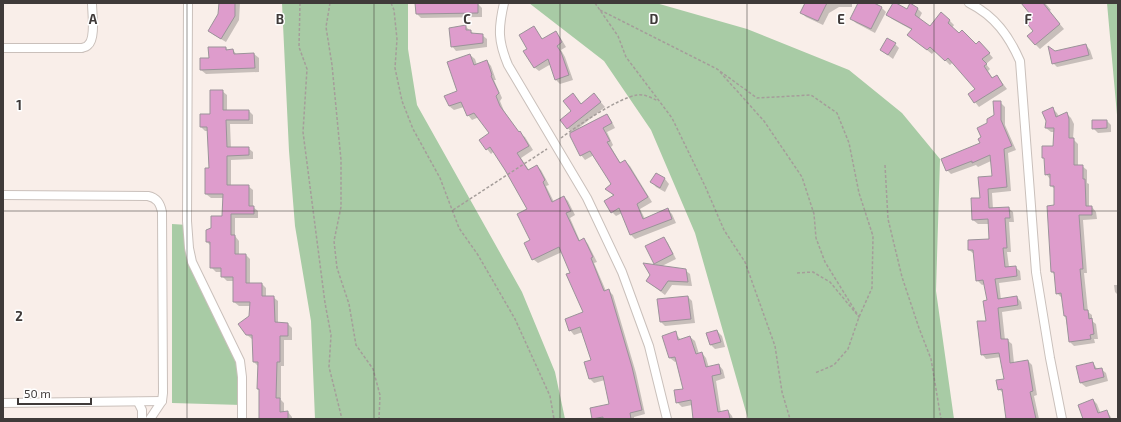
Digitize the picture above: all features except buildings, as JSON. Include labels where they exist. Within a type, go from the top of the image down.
[{"type":"street","points":[[3,48],[82,48],[88,45],[92,40],[93,33],[92,3]]},
{"type":"street","points":[[188,3],[187,221],[189,248],[192,262],[240,361],[242,377],[242,419]]},
{"type":"street","points":[[504,3],[500,29],[501,49],[508,66],[587,198],[622,272],[649,346],[667,419]]},
{"type":"street","points":[[969,3],[978,7],[996,22],[1012,42],[1020,61],[1036,272],[1062,419]]},
{"type":"street","points":[[3,195],[148,196],[154,198],[160,204],[162,212],[163,393],[162,401],[150,419]]},
{"type":"street","points":[[3,403],[162,401]]},
{"type":"street","points":[[138,402],[142,410],[142,419]]},
{"type":"path","points":[[300,3],[299,47],[307,69],[303,132],[325,303],[331,335],[329,367],[342,419]]},
{"type":"path","points":[[330,3],[326,27],[332,66],[341,160],[341,207],[334,241],[337,268],[349,304],[356,345],[372,370],[380,395],[379,419]]},
{"type":"path","points":[[391,3],[394,10],[397,39],[395,68],[402,100],[413,129],[440,178],[459,228],[478,255],[515,319],[550,396],[554,419]]},
{"type":"path","points":[[595,3],[618,36],[626,57],[672,118],[705,186],[724,230],[745,262],[775,346],[782,392],[790,419]]},
{"type":"path","points":[[600,10],[718,69],[757,98],[811,94],[837,113],[849,143],[859,193],[873,236],[872,288],[859,317],[848,349],[834,365],[815,373]]},
{"type":"path","points":[[718,69],[764,121],[802,178],[814,214],[816,238],[825,262],[859,317]]},
{"type":"path","points":[[884,165],[888,218],[902,276],[931,359],[941,419]]},
{"type":"path","points":[[796,273],[813,272],[830,282],[859,317]]},
{"type":"green space","points":[[282,3],[408,3],[408,49],[417,105],[522,292],[555,372],[565,419],[315,419],[311,321],[295,226],[289,151]]},
{"type":"green space","points":[[529,3],[656,3],[747,29],[849,70],[902,113],[940,159],[936,291],[954,419],[748,419],[695,233],[651,130],[604,61]]},
{"type":"green space","points":[[1107,3],[1118,3],[1118,126]]},
{"type":"green space","points":[[172,224],[188,225],[189,248],[240,361],[242,405],[172,403]]}]
